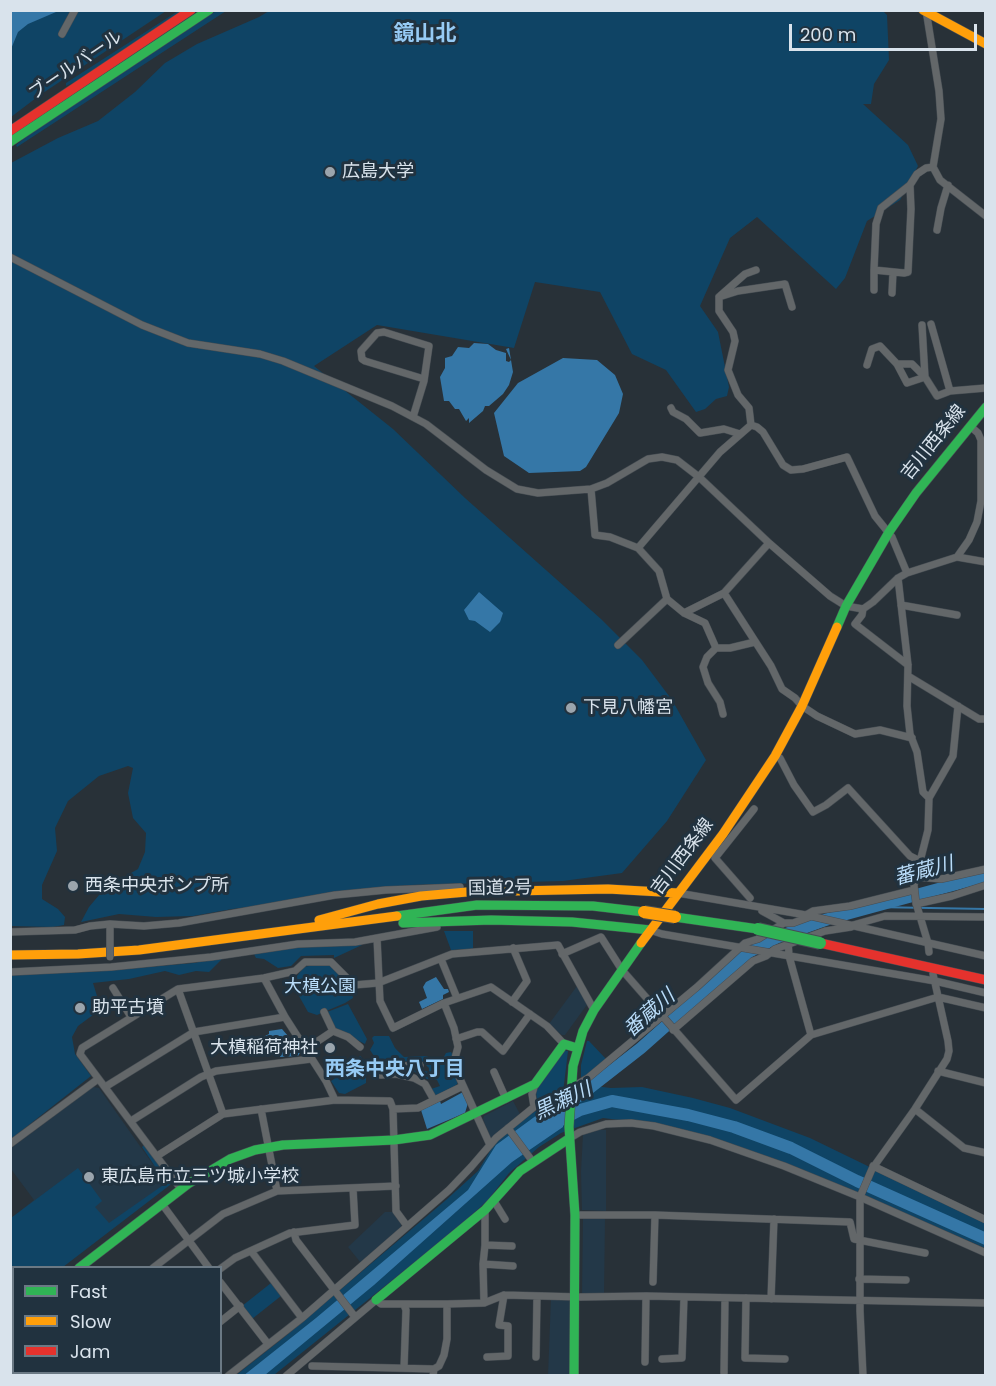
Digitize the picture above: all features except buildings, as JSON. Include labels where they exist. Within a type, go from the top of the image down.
[{"type":"main road","name":"ブールバール","points":[[10,131],[191,10]]},
{"type":"main road","points":[[10,142],[209,10]]},
{"type":"main road","points":[[928,12],[986,44]]},
{"type":"main road","name":"吉川西条線","points":[[574,1376],[576,1215],[570,1133],[571,1090],[577,1048],[594,1010],[678,893],[726,837],[775,756],[802,706],[846,606],[889,532],[916,493],[986,407]]},
{"type":"main road","points":[[248,937],[378,904],[421,896],[467,892],[608,889],[678,893]]},
{"type":"main road","name":"国道2号","points":[[10,955],[139,950],[477,905],[593,906],[758,928],[986,980]]},
{"type":"main road","points":[[248,937],[408,922],[490,920],[572,922],[650,930]]},
{"type":"main road","points":[[10,949],[139,950]]},
{"type":"main road","points":[[10,962],[139,950]]},
{"type":"main road","points":[[82,1266],[181,1189],[217,1165],[240,1155],[269,1147],[394,1140],[430,1135],[535,1084],[564,1044],[577,1048]]},
{"type":"main road","points":[[376,1300],[489,1206],[532,1160],[570,1133]]},
{"type":"street","points":[[62,34],[75,10]]},
{"type":"street","points":[[928,12],[941,119],[933,167],[940,180],[986,216]]},
{"type":"street","points":[[874,290],[876,224],[881,208],[909,185],[917,174],[926,168],[933,167]]},
{"type":"street","points":[[874,270],[908,272],[911,209],[909,185]]},
{"type":"street","points":[[937,230],[948,185]]},
{"type":"street","points":[[10,257],[142,325],[188,343],[260,354],[392,406],[426,424],[486,470],[517,489],[538,493],[591,489],[607,483],[654,457],[670,457],[699,477],[769,543],[830,596],[846,606],[863,609],[898,578],[957,556],[986,562]]},
{"type":"street","points":[[718,297],[745,274],[756,270]]},
{"type":"street","points":[[892,293],[893,272]]},
{"type":"street","points":[[718,297],[738,291],[785,284],[792,307]]},
{"type":"street","points":[[718,297],[719,310],[733,332],[735,341],[728,370],[738,394],[749,408],[751,425]]},
{"type":"street","points":[[931,324],[950,391]]},
{"type":"street","points":[[922,325],[925,377]]},
{"type":"street","points":[[413,417],[424,379],[429,346],[384,332],[377,333],[361,351],[362,359],[365,361],[424,379]]},
{"type":"street","points":[[867,365],[872,349],[880,346],[897,364],[907,383],[925,377]]},
{"type":"street","points":[[897,364],[912,364],[925,377],[937,396],[950,391],[986,388]]},
{"type":"street","points":[[671,408],[700,433],[724,429],[740,434]]},
{"type":"street","points":[[638,548],[720,452],[751,425],[758,426],[783,465],[791,470],[847,458],[875,516],[889,532],[907,573]]},
{"type":"street","points":[[957,556],[973,531],[981,501],[981,440],[978,433],[970,426]]},
{"type":"street","points":[[591,489],[595,535],[610,537],[638,548],[663,578],[667,599],[684,613],[705,623],[716,648]]},
{"type":"street","points":[[684,613],[724,593],[769,543]]},
{"type":"street","points":[[898,578],[908,666],[907,706],[923,792],[929,798]]},
{"type":"street","points":[[724,593],[771,666],[782,689],[802,706],[817,716],[855,734],[880,730],[912,738]]},
{"type":"street","points":[[618,645],[667,599]]},
{"type":"street","points":[[901,605],[957,615]]},
{"type":"street","points":[[863,609],[862,615],[855,624],[908,666]]},
{"type":"street","points":[[716,648],[730,648],[755,642]]},
{"type":"street","points":[[716,648],[704,663],[703,668],[708,683],[720,702],[723,714]]},
{"type":"street","points":[[908,676],[979,718],[986,719]]},
{"type":"street","points":[[929,952],[914,891],[928,830],[929,798],[953,756],[958,706]]},
{"type":"street","points":[[775,756],[780,758],[794,785],[813,813],[848,788],[910,856],[920,861]]},
{"type":"street","points":[[750,898],[715,858],[726,837],[754,808]]},
{"type":"street","points":[[916,877],[941,879],[986,868]]},
{"type":"street","points":[[916,904],[986,885]]},
{"type":"street","points":[[10,932],[75,930],[90,926],[144,926],[335,895],[386,890],[465,887],[467,892]]},
{"type":"street","points":[[571,1090],[662,1017],[740,947],[783,924],[793,923],[813,911],[850,906],[914,891]]},
{"type":"street","points":[[678,893],[809,915],[986,956]]},
{"type":"street","points":[[762,911],[783,924],[789,943],[789,956],[811,1035]]},
{"type":"street","points":[[673,1030],[753,961],[789,943],[825,931],[853,926],[885,916],[986,917]]},
{"type":"street","points":[[10,972],[111,967],[211,957],[298,944],[355,942],[454,923],[490,920]]},
{"type":"street","points":[[110,926],[111,967]]},
{"type":"street","points":[[650,930],[789,956],[934,977],[986,993]]},
{"type":"street","points":[[562,954],[601,937],[622,970],[736,1100],[811,1035],[938,997],[986,1008]]},
{"type":"street","points":[[377,938],[380,1001],[393,1028],[444,1003],[491,987],[547,1026],[564,1044]]},
{"type":"street","points":[[181,1189],[80,1054],[82,1048],[178,990],[264,978],[295,971],[305,962],[332,962],[354,985],[378,983],[452,954],[558,945],[594,1010]]},
{"type":"street","points":[[512,1002],[527,981],[513,948]]},
{"type":"street","points":[[441,958],[457,998]]},
{"type":"street","points":[[863,1376],[859,1279],[861,1196],[873,1167],[915,1109],[949,1051],[934,977]]},
{"type":"street","points":[[264,978],[335,1100]]},
{"type":"street","points":[[113,988],[131,1017]]},
{"type":"street","points":[[178,990],[223,1114]]},
{"type":"street","points":[[444,1003],[452,1020],[458,1047],[455,1068],[490,1145]]},
{"type":"street","points":[[324,1012],[333,1031],[360,1047]]},
{"type":"street","points":[[456,1039],[482,1032],[503,1051],[530,1014]]},
{"type":"street","points":[[105,1087],[194,1032],[285,1017]]},
{"type":"street","points":[[306,1049],[333,1031]]},
{"type":"street","points":[[131,1121],[208,1074],[311,1059]]},
{"type":"street","points":[[420,1065],[380,1067],[381,1075],[396,1074],[414,1078],[425,1084],[434,1100]]},
{"type":"street","points":[[938,1071],[986,1083]]},
{"type":"street","points":[[494,1072],[506,1098]]},
{"type":"street","points":[[10,1144],[98,1079]]},
{"type":"street","points":[[228,1376],[334,1291],[471,1167],[490,1145],[534,1107],[532,1094],[535,1084]]},
{"type":"street","points":[[393,1109],[418,1108],[463,1086]]},
{"type":"street","points":[[157,1156],[223,1114],[335,1100],[390,1101],[393,1109],[396,1211],[407,1226]]},
{"type":"street","points":[[261,1109],[277,1191]]},
{"type":"street","points":[[915,1109],[964,1148],[986,1153]]},
{"type":"street","points":[[570,1133],[606,1124],[631,1123],[654,1126],[710,1140],[861,1196],[986,1254]]},
{"type":"street","points":[[509,1129],[532,1160]]},
{"type":"street","points":[[873,1167],[986,1220]]},
{"type":"street","points":[[156,1266],[223,1214],[277,1191],[396,1186]]},
{"type":"street","points":[[222,1268],[235,1258],[294,1232],[356,1225],[353,1188]]},
{"type":"street","points":[[162,1204],[208,1266]]},
{"type":"street","points":[[489,1206],[505,1219]]},
{"type":"street","points":[[484,1303],[483,1264],[489,1206]]},
{"type":"street","points":[[576,1215],[655,1215],[850,1222],[854,1239],[925,1253]]},
{"type":"street","points":[[653,1282],[655,1215]]},
{"type":"street","points":[[771,1299],[774,1219]]},
{"type":"street","points":[[294,1232],[296,1240],[354,1316]]},
{"type":"street","points":[[485,1245],[512,1246]]},
{"type":"street","points":[[251,1251],[302,1318]]},
{"type":"street","points":[[483,1264],[513,1266]]},
{"type":"street","points":[[859,1279],[906,1280]]},
{"type":"street","points":[[222,1284],[268,1344]]},
{"type":"street","points":[[487,1357],[508,1356],[508,1326],[499,1325],[504,1295]]},
{"type":"street","points":[[286,1376],[354,1316],[376,1300],[381,1304],[404,1305],[484,1303],[504,1295],[684,1296],[986,1303]]},
{"type":"street","points":[[536,1357],[537,1296]]},
{"type":"street","points":[[645,1362],[646,1296]]},
{"type":"street","points":[[662,1359],[682,1358],[684,1296]]},
{"type":"street","points":[[724,1373],[725,1298]]},
{"type":"street","points":[[746,1298],[745,1358],[785,1359]]},
{"type":"street","points":[[312,1366],[434,1372],[444,1355],[447,1339],[447,1304]]},
{"type":"street","points":[[402,1371],[406,1310],[404,1305]]},
{"type":"street","points":[[222,1320],[240,1306]]},
{"type":"street","points":[[307,1359],[312,1366],[312,1376]]},
{"type":"street","points":[[344,1376],[345,1366]]},
{"type":"shaded area","points":[[577,986],[589,1002],[565,1035],[562,1035],[549,1024]]},
{"type":"shaded area","name":"東広島市立三ツ城小学校","points":[[93,1087],[99,1088],[166,1183],[83,1245],[14,1266],[11,1218],[34,1200],[11,1169],[10,1149]]},
{"type":"shaded area","points":[[513,1101],[521,1116],[491,1139],[483,1119],[484,1116]]},
{"type":"shaded area","points":[[595,1130],[606,1130],[606,1211],[582,1210],[583,1134]]},
{"type":"shaded area","points":[[385,1212],[395,1212],[401,1229],[361,1263],[348,1247]]},
{"type":"shaded area","points":[[583,1219],[605,1219],[604,1295],[582,1294]]},
{"type":"shaded area","points":[[551,1298],[572,1300],[571,1375],[548,1376]]},
{"type":"green space","points":[[882,10],[887,15],[889,60],[874,84],[871,104],[863,104],[908,145],[918,166],[900,200],[867,221],[845,278],[836,289],[757,217],[730,238],[700,306],[718,332],[729,387],[727,396],[716,399],[705,409],[696,412],[666,370],[632,354],[600,292],[535,282],[514,348],[377,325],[314,366],[393,429],[465,498],[601,619],[642,660],[672,700],[706,760],[667,821],[622,873],[563,881],[410,885],[193,916],[156,917],[119,914],[81,922],[89,907],[105,888],[138,869],[145,852],[146,833],[133,818],[128,793],[133,768],[128,766],[99,776],[68,801],[55,828],[57,851],[42,885],[42,899],[58,909],[65,917],[64,925],[11,926],[11,163],[58,138],[98,121],[135,92],[165,63],[197,44],[269,11]]},
{"type":"green space","points":[[10,11],[166,11],[11,117]]},
{"type":"green space","points":[[178,11],[183,11],[81,79],[66,86],[66,83]]},
{"type":"green space","points":[[216,11],[226,11],[17,147],[16,145],[31,133]]},
{"type":"green space","points":[[444,931],[473,931],[473,949],[451,950]]},
{"type":"green space","points":[[336,943],[338,946],[362,943],[362,945],[334,958],[334,955],[301,956],[291,966],[278,968],[264,959],[256,958],[253,952]]},
{"type":"green space","points":[[224,957],[209,972],[196,971],[179,975],[165,971],[129,979],[93,983],[101,1009],[78,1026],[72,1037],[75,1054],[91,1076],[11,1139],[11,973],[90,972],[194,963]]},
{"type":"green space","name":"大槙公園","points":[[330,965],[351,987],[353,998],[317,1015],[308,1012],[299,996],[297,976],[304,967]]},
{"type":"green space","points":[[348,1004],[367,1039],[365,1044],[336,1029],[327,1012]]},
{"type":"green space","points":[[389,1036],[395,1048],[404,1057],[427,1056],[431,1060],[441,1062],[446,1053],[451,1052],[453,1056],[451,1065],[458,1083],[453,1088],[435,1096],[431,1089],[440,1086],[437,1080],[427,1079],[413,1071],[413,1068],[429,1072],[429,1068],[422,1061],[378,1062],[370,1050],[374,1043],[372,1038]]},
{"type":"green space","points":[[587,1041],[606,1059],[581,1078],[581,1065]]},
{"type":"green space","points":[[563,1050],[568,1051],[563,1093],[539,1104],[536,1091],[538,1085]]},
{"type":"green space","points":[[360,1056],[366,1061],[366,1083],[345,1094],[339,1093],[331,1081],[347,1070]]},
{"type":"green space","points":[[585,1085],[611,1088],[642,1087],[693,1098],[730,1108],[810,1138],[985,1223],[985,1248],[796,1167],[720,1141],[660,1125],[603,1118],[561,1133],[539,1147],[509,1173],[488,1200],[460,1226],[274,1375],[235,1376],[287,1335],[446,1200],[478,1171],[496,1141],[523,1118]]},
{"type":"green space","points":[[145,1144],[172,1181],[170,1185],[64,1266],[12,1266],[12,1283],[11,1218],[78,1168],[102,1201],[95,1207],[109,1223],[166,1183],[142,1147]]},
{"type":"green space","points":[[271,1283],[281,1296],[252,1319],[242,1306]]},
{"type":"water","points":[[11,10],[66,11],[56,12],[28,24],[18,32],[11,49]]},
{"type":"water","points":[[474,343],[488,344],[506,353],[506,361],[511,360],[513,372],[503,394],[489,406],[485,406],[483,411],[469,423],[469,418],[466,421],[459,409],[455,409],[449,401],[444,401],[440,377],[445,368],[445,358],[452,356],[458,347],[469,348]]},
{"type":"water","points":[[563,358],[597,360],[615,375],[623,394],[619,413],[586,467],[580,471],[529,473],[504,456],[494,413],[518,383]]},
{"type":"water","points":[[479,592],[503,613],[500,622],[490,632],[475,621],[469,620],[464,610]]},
{"type":"water","points":[[436,977],[444,989],[448,989],[449,992],[443,995],[443,999],[422,1009],[419,1002],[427,998],[423,987],[426,982]]},
{"type":"water","points":[[282,1029],[301,1051],[298,1056],[280,1057],[280,1054],[265,1054],[263,1037],[269,1034],[269,1031]]},
{"type":"water","points":[[463,1092],[468,1103],[465,1113],[427,1129],[421,1110],[440,1101],[441,1104]]},
{"type":"water","points":[[563,1096],[563,1127],[512,1162],[374,1285],[265,1375],[243,1376],[316,1318],[468,1190],[496,1145]]},
{"type":"waterway","name":"番蔵川","points":[[551,1113],[582,1094],[641,1048],[749,952],[778,937],[828,919],[986,876]]},
{"type":"waterway","points":[[874,907],[986,909]]},
{"type":"waterway","name":"黒瀬川","points":[[548,1127],[580,1110],[612,1101],[688,1115],[734,1127],[791,1148],[857,1181],[986,1239]]},
{"type":"traffic: fast","points":[[10,142],[209,10]]},
{"type":"traffic: fast","points":[[837,627],[846,606],[889,532],[916,493],[986,407]]},
{"type":"traffic: fast","points":[[397,916],[477,905],[593,906],[644,912]]},
{"type":"traffic: fast","points":[[675,917],[758,929]]},
{"type":"traffic: fast","points":[[403,923],[491,920],[572,922],[650,930]]},
{"type":"traffic: fast","points":[[758,929],[820,943]]},
{"type":"traffic: fast","points":[[574,1376],[575,1215],[569,1127],[573,1066],[583,1031],[594,1010],[641,943]]},
{"type":"traffic: fast","points":[[82,1266],[188,1184],[230,1159],[255,1150],[283,1145],[394,1140],[430,1135],[535,1084],[564,1044],[577,1048]]},
{"type":"traffic: fast","points":[[376,1300],[485,1210],[520,1171],[570,1138]]},
{"type":"traffic: slow","points":[[923,10],[986,44]]},
{"type":"traffic: slow","points":[[641,943],[723,834],[775,756],[802,706],[837,627]]},
{"type":"traffic: slow","points":[[319,920],[378,904],[421,896],[467,892],[608,889],[678,893]]},
{"type":"traffic: slow","points":[[644,912],[675,917]]},
{"type":"traffic: slow","points":[[10,955],[139,950],[397,916]]},
{"type":"traffic: jam","points":[[10,131],[191,10]]},
{"type":"traffic: jam","points":[[820,943],[986,980]]},
{"type":"place","name":"広島大学","points":[[330,172]]},
{"type":"place","name":"下見八幡宮","points":[[571,708]]},
{"type":"place","name":"西条中央ポンプ所","points":[[73,886]]},
{"type":"place","name":"助平古墳","points":[[80,1008]]},
{"type":"place","name":"大槙稲荷神社","points":[[330,1048]]},
{"type":"place","name":"東広島市立三ツ城小学校","points":[[89,1177]]},
{"type":"district","name":"鏡山北","points":[[425,35]]},
{"type":"district","name":"西条中央八丁目","points":[[395,1070]]},
{"type":"water label","name":"蕃蔵川","points":[[924,872]]}]
